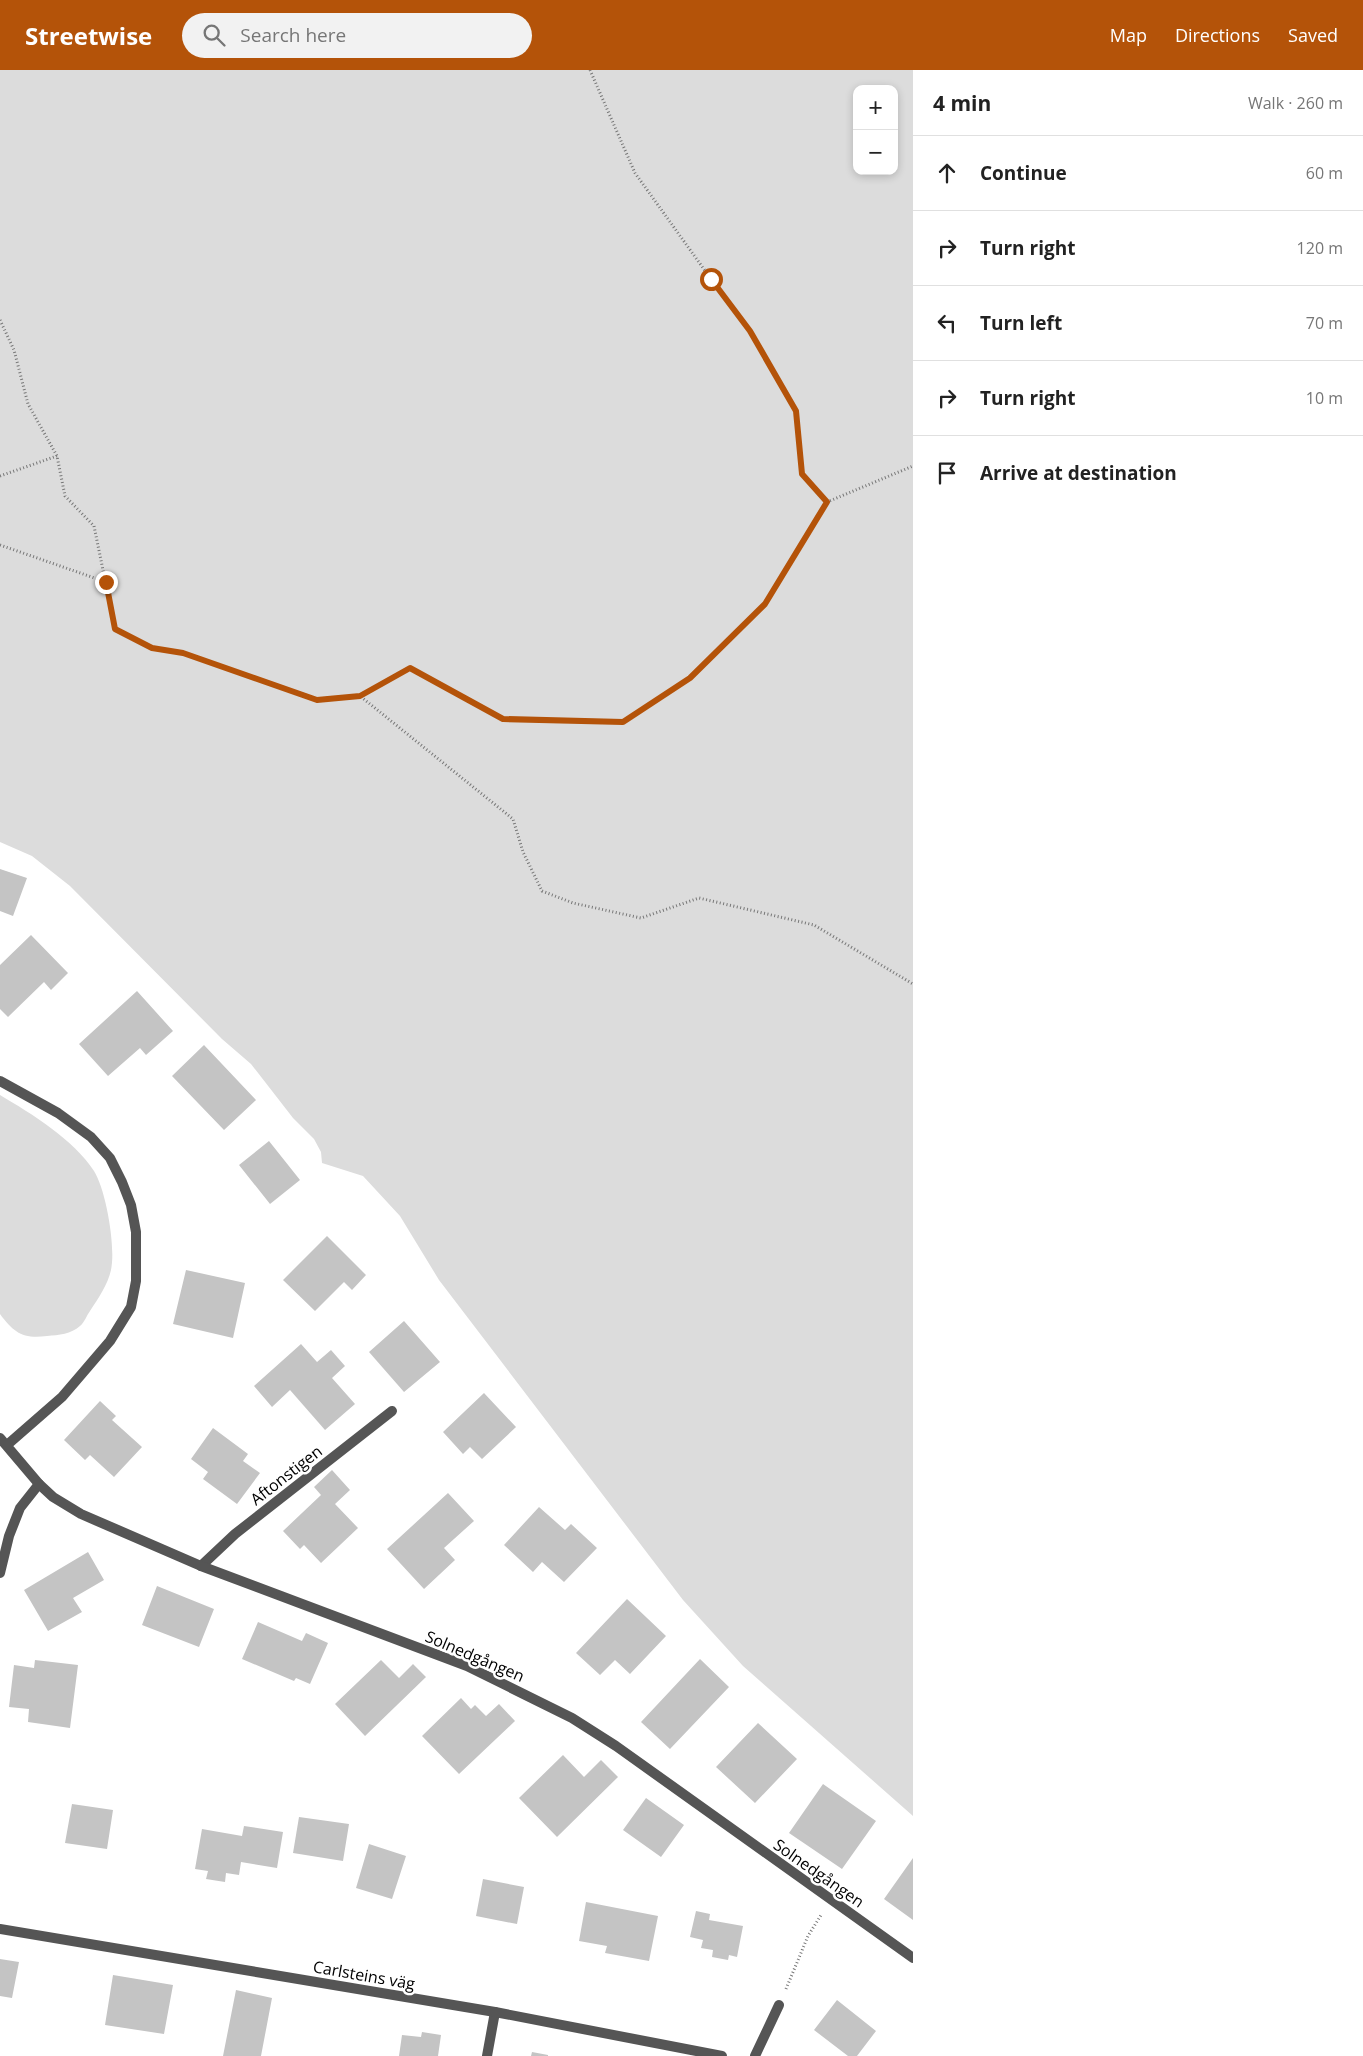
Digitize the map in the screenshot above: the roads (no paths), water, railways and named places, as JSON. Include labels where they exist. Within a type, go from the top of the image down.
[{"type":"street","points":[[0,1081],[58,1114],[91,1137],[110,1158],[131,1205],[136,1232],[136,1282],[131,1306],[110,1341],[62,1397],[4,1441]]},
{"type":"street","name":"Aftonstigen","points":[[202,1566],[235,1534],[392,1411]]},
{"type":"street","name":"Solnedgången","points":[[4,1441],[39,1484],[53,1497],[82,1514],[202,1566],[467,1666],[572,1718],[616,1746],[913,1958]]},
{"type":"street","points":[[0,1574],[9,1536],[20,1508],[39,1484]]},
{"type":"street","name":"Carlsteins väg","points":[[0,1929],[495,2012],[722,2056]]},
{"type":"street","points":[[755,2056],[780,2005]]},
{"type":"street","points":[[487,2056],[495,2012]]}]
